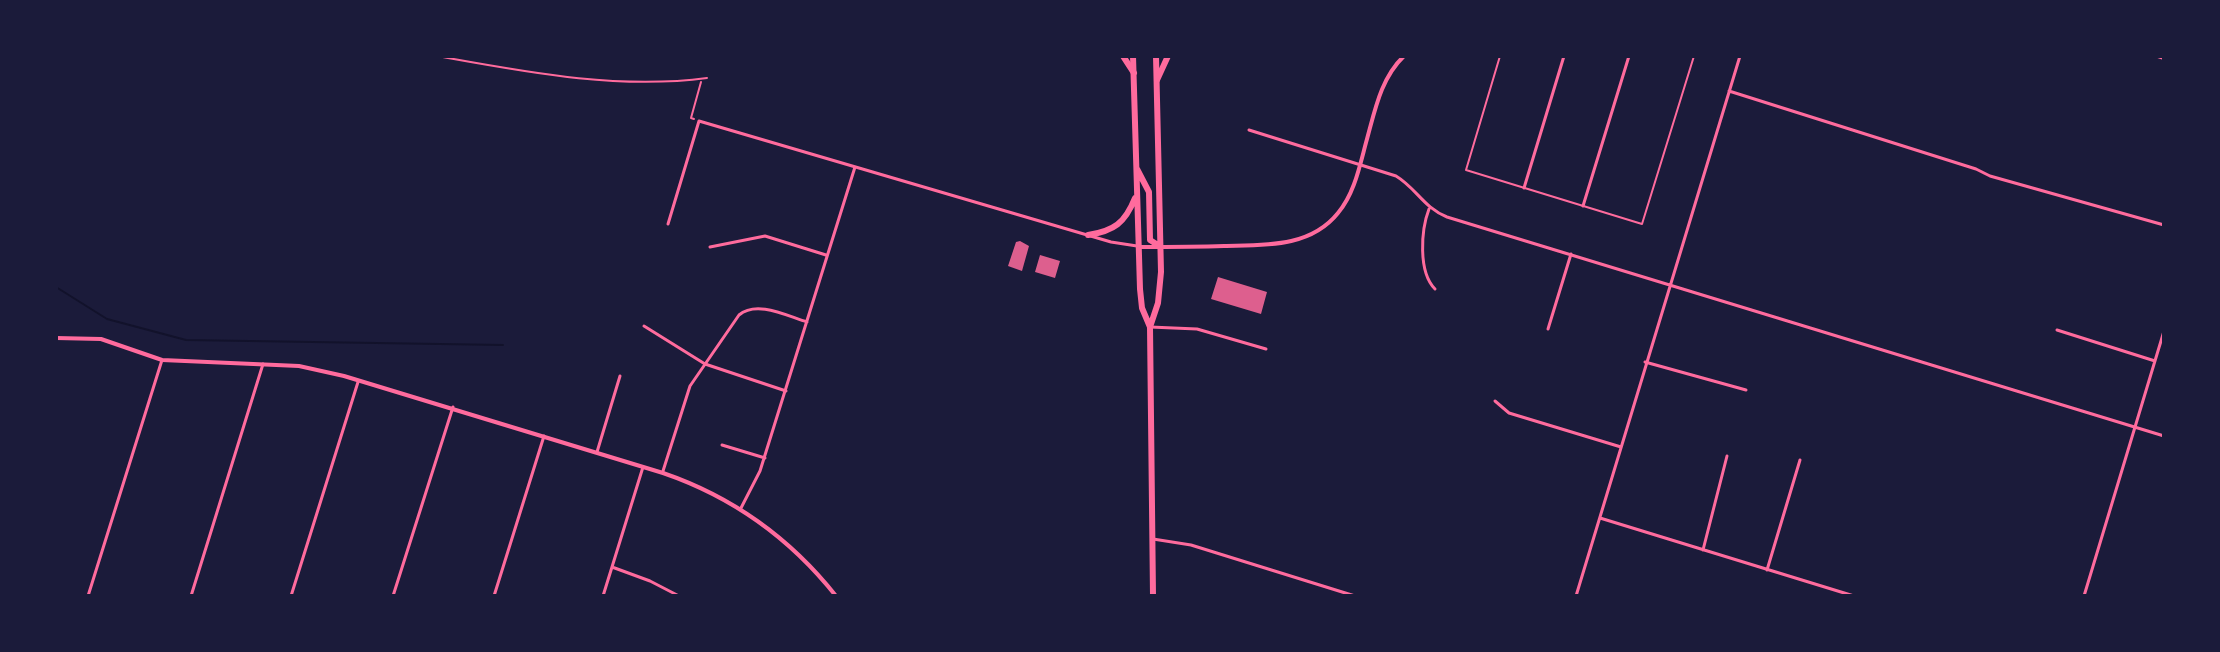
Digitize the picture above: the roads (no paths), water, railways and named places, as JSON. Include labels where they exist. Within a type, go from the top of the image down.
[{"type":"highway","points":[[1123,56],[1134,73]]},
{"type":"highway","points":[[1133,56],[1141,304],[1150,327]]},
{"type":"highway","points":[[1153,596],[1150,327],[1160,295],[1161,247],[1156,56]]},
{"type":"highway","points":[[1157,80],[1168,56]]},
{"type":"highway","points":[[1136,166],[1149,192],[1150,240],[1161,247]]},
{"type":"highway","points":[[1088,235],[1109,231],[1120,224],[1136,195]]},
{"type":"street","points":[[668,224],[699,121],[1138,247],[1272,245],[1309,236],[1329,223],[1341,209],[1360,164],[1381,90],[1391,70],[1404,56]]},
{"type":"street","points":[[1524,188],[1564,56]]},
{"type":"street","points":[[1583,206],[1629,56]]},
{"type":"street","points":[[1576,596],[1740,56]]},
{"type":"street","points":[[2158,56],[2164,58]]},
{"type":"street","points":[[1729,91],[1990,176],[2164,225]]},
{"type":"street","points":[[1249,130],[1400,179],[1429,209],[1447,217],[2164,436]]},
{"type":"street","points":[[740,509],[756,483],[765,458],[855,167]]},
{"type":"street","points":[[1429,209],[1424,231],[1425,269],[1427,279],[1435,289]]},
{"type":"street","points":[[710,247],[765,236],[828,255]]},
{"type":"street","points":[[1548,329],[1571,254]]},
{"type":"street","points":[[663,473],[686,396],[744,310],[761,308],[807,322]]},
{"type":"street","points":[[644,326],[705,364],[786,391]]},
{"type":"street","points":[[1150,327],[1197,329],[1266,349]]},
{"type":"street","points":[[2057,330],[2155,361]]},
{"type":"street","points":[[2084,596],[2164,331]]},
{"type":"street","points":[[56,338],[101,339],[162,360],[299,366],[453,407],[663,473],[698,486],[740,509],[797,551],[836,596]]},
{"type":"street","points":[[88,596],[162,360]]},
{"type":"street","points":[[1645,362],[1746,390]]},
{"type":"street","points":[[191,596],[263,364]]},
{"type":"street","points":[[597,452],[620,376]]},
{"type":"street","points":[[291,596],[358,380]]},
{"type":"street","points":[[1495,401],[1509,413],[1621,447]]},
{"type":"street","points":[[393,596],[453,407]]},
{"type":"street","points":[[494,596],[544,436]]},
{"type":"street","points":[[722,445],[765,458]]},
{"type":"street","points":[[1702,551],[1727,456]]},
{"type":"street","points":[[1767,570],[1800,460]]},
{"type":"street","points":[[603,596],[643,467]]},
{"type":"street","points":[[1600,518],[1854,596]]},
{"type":"street","points":[[1153,539],[1186,543],[1355,596]]},
{"type":"street","points":[[612,567],[679,596]]},
{"type":"lane","points":[[1500,56],[1466,170],[1642,224],[1694,56]]},
{"type":"waterway","points":[[56,287],[107,319],[186,340],[503,345]]}]
